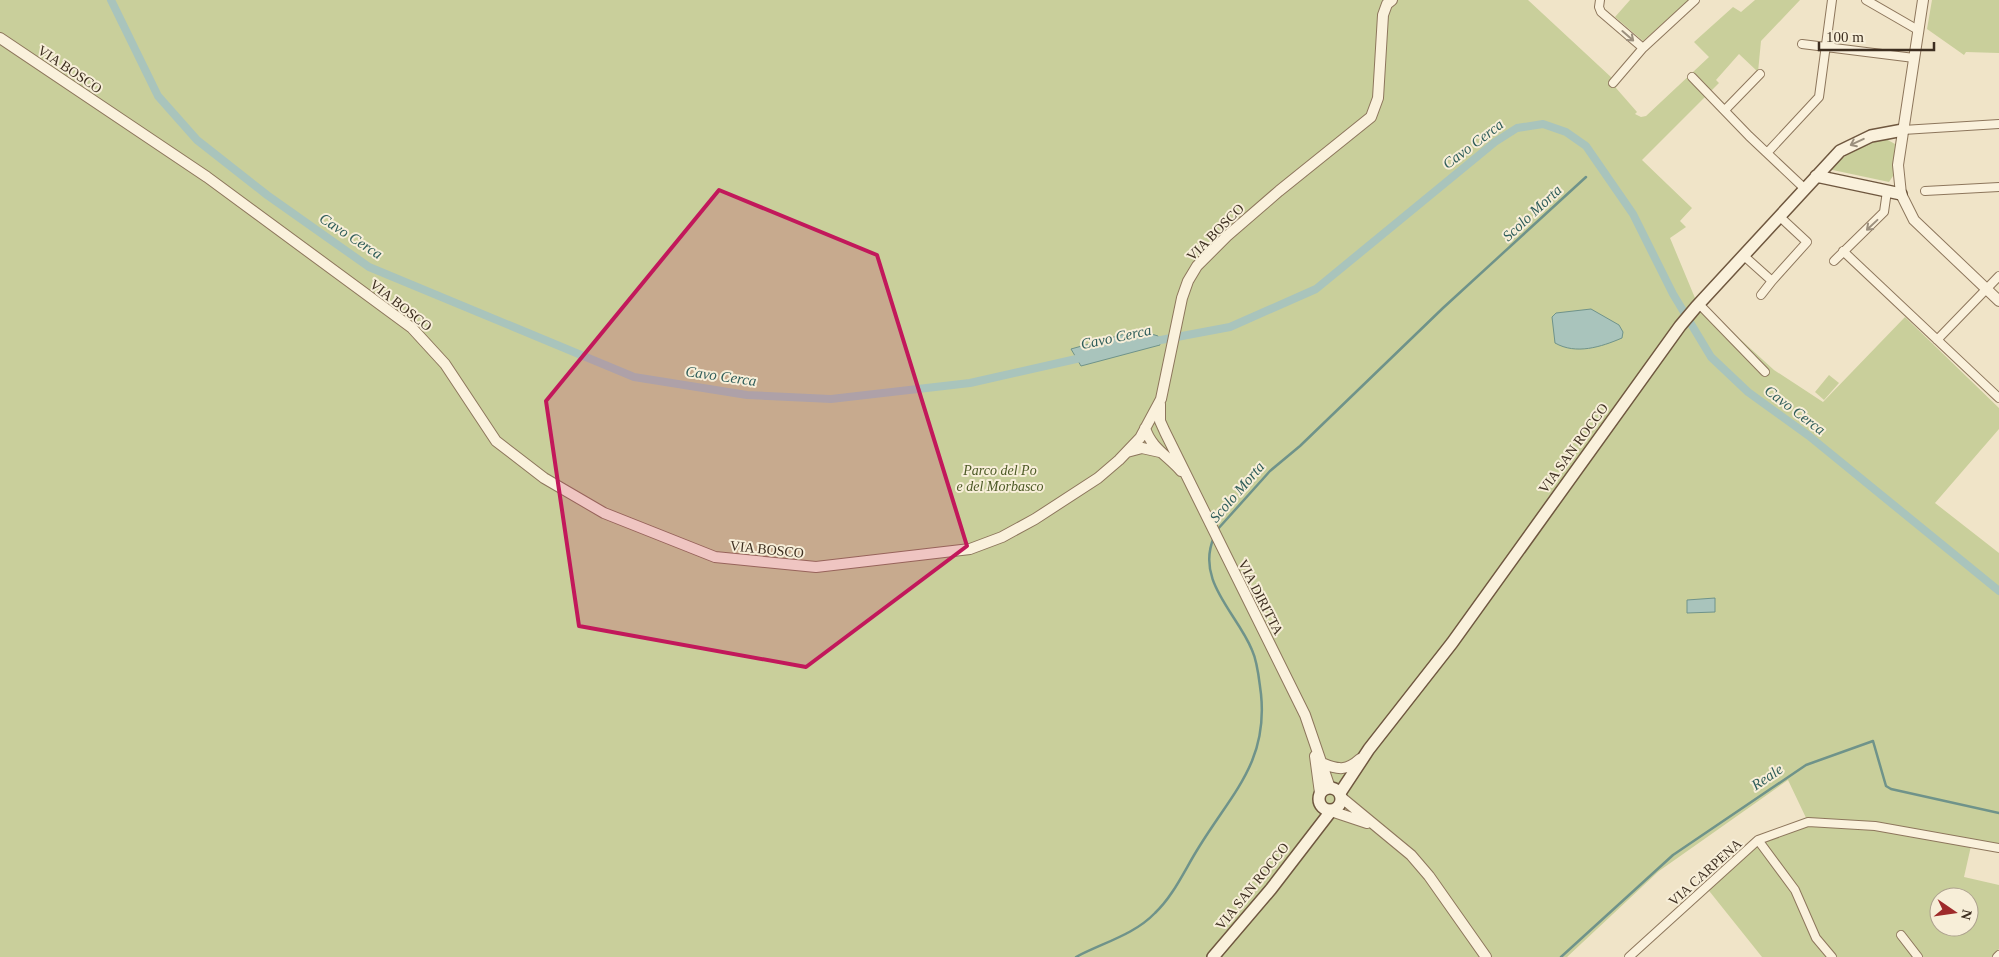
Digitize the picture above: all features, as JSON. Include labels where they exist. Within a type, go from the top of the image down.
[{"type":"main road","name":"VIA SAN ROCCO","points":[[1333,793],[1452,643],[1680,326],[1804,188],[1840,151],[1856,142],[1904,130]]},
{"type":"main road","points":[[1816,176],[1901,194]]},
{"type":"main road","name":"VIA SAN ROCCO","points":[[1333,793],[1352,767]]},
{"type":"main road","name":"VIA SAN ROCCO","points":[[1212,957],[1271,889],[1314,833],[1327,809],[1338,808],[1333,793]]},
{"type":"main road","points":[[1327,809],[1319,801],[1333,793]]},
{"type":"street","name":"VIA BOSCO","points":[[0,38],[207,177],[412,328],[445,364],[496,440],[544,478],[604,513],[715,557],[816,567],[970,549],[1002,537],[1035,518],[1098,478],[1127,452],[1145,428],[1161,398],[1173,345],[1176,321],[1188,280],[1208,254],[1279,191],[1372,118],[1377,105],[1383,15],[1387,4],[1392,0]]},
{"type":"street","points":[[1600,0],[1601,12],[1643,48]]},
{"type":"street","points":[[1613,82],[1643,48],[1695,0]]},
{"type":"street","points":[[1767,153],[1819,97],[1832,0]]},
{"type":"street","points":[[1866,0],[1918,30]]},
{"type":"street","points":[[1923,0],[1898,165],[1901,194],[1914,220],[1999,301]]},
{"type":"street","points":[[1802,44],[1914,58]]},
{"type":"street","points":[[1725,110],[1760,74]]},
{"type":"street","points":[[1692,77],[1804,188]]},
{"type":"street","points":[[1904,130],[1999,124]]},
{"type":"street","points":[[1925,191],[1999,188]]},
{"type":"street","points":[[1834,261],[1884,212],[1887,190]]},
{"type":"street","points":[[1761,295],[1807,242],[1779,216]]},
{"type":"street","points":[[1843,251],[1999,398]]},
{"type":"street","points":[[1743,255],[1772,281]]},
{"type":"street","points":[[1937,340],[1985,288],[1999,276]]},
{"type":"street","points":[[1698,306],[1765,372]]},
{"type":"street","name":"VIA DIRITTA","points":[[1161,398],[1159,414],[1165,432],[1222,552],[1311,730],[1333,793]]},
{"type":"street","points":[[1145,428],[1165,432]]},
{"type":"street","name":"VIA DIRITTA","points":[[1145,428],[1148,437],[1160,452],[1186,476]]},
{"type":"street","points":[[1127,452],[1142,448],[1160,452]]},
{"type":"street","name":"VIA DIRITTA","points":[[1311,730],[1333,793]]},
{"type":"street","name":"VIA SAN ROCCO","points":[[1352,767],[1369,749]]},
{"type":"street","points":[[1322,763],[1335,769],[1352,767]]},
{"type":"street","points":[[1333,793],[1375,826]]},
{"type":"street","points":[[1327,809],[1375,826],[1386,832],[1411,855],[1429,876],[1486,957]]},
{"type":"street","name":"VIA CARPENA","points":[[1629,957],[1758,840],[1808,822],[1875,826],[1999,848]]},
{"type":"street","points":[[1758,840],[1795,890],[1816,938],[1832,957]]},
{"type":"street","points":[[1901,935],[1918,957]]},
{"type":"highlighted area","points":[[719,190],[877,255],[967,546],[806,667],[579,626],[546,401]]},
{"type":"green space","name":"Parco del Po e del Morbasco","points":[[0,0],[1528,0],[1612,78],[1616,88],[1637,112],[1635,114],[1641,117],[1646,116],[1709,57],[1694,42],[1733,7],[1741,12],[1755,0],[1800,0],[1761,41],[1758,72],[1739,54],[1716,80],[1719,83],[1642,160],[1692,208],[1680,221],[1686,227],[1670,238],[1695,298],[1774,370],[1823,402],[1905,317],[1999,408],[1999,429],[1935,503],[1999,553],[1999,851],[1971,846],[1964,877],[1999,885],[1999,949],[1992,957],[1762,957],[1706,887],[1758,839],[1808,822],[1788,780],[1659,871],[1567,957],[0,957]]},
{"type":"green space","points":[[1630,0],[1689,0],[1643,41],[1615,17]]},
{"type":"green space","points":[[1932,0],[1999,0],[1999,53],[1966,52],[1964,55],[1927,29]]},
{"type":"green space","points":[[1886,139],[1895,144],[1893,176],[1889,182],[1828,169],[1855,150]]},
{"type":"green space","points":[[1829,375],[1839,383],[1824,400],[1815,392]]},
{"type":"water","points":[[1591,309],[1619,325],[1623,332],[1622,338],[1597,347],[1580,349],[1571,349],[1555,343],[1552,317],[1556,313]]},
{"type":"water","points":[[1139,330],[1158,336],[1160,345],[1081,366],[1071,349]]},
{"type":"water","points":[[1715,598],[1715,612],[1687,613],[1687,600]]},
{"type":"waterway","name":"Cavo Cerca","points":[[111,0],[158,96],[197,140],[267,195],[369,267],[634,377],[747,395],[831,399],[970,383],[1085,357]]},
{"type":"waterway","name":"Cavo Cerca","points":[[1150,342],[1230,327],[1316,289],[1495,142],[1517,128],[1543,124],[1566,132],[1586,146],[1633,214],[1673,294],[1711,357],[1748,392],[1809,436],[1999,591]]},
{"type":"waterway","name":"Scolo Morta","points":[[1217,530],[1270,471],[1300,446],[1443,308],[1586,177]]},
{"type":"waterway","name":"Scolo Morta","points":[[1076,957],[1137,927],[1147,921],[1162,906],[1235,793],[1253,758],[1259,739],[1262,718],[1258,672],[1254,655],[1245,636],[1220,596],[1214,582],[1210,568],[1210,553],[1214,537]]},
{"type":"waterway","name":"Reale","points":[[1561,957],[1673,855],[1806,765],[1873,741],[1886,786],[1891,789],[1999,813]]}]
